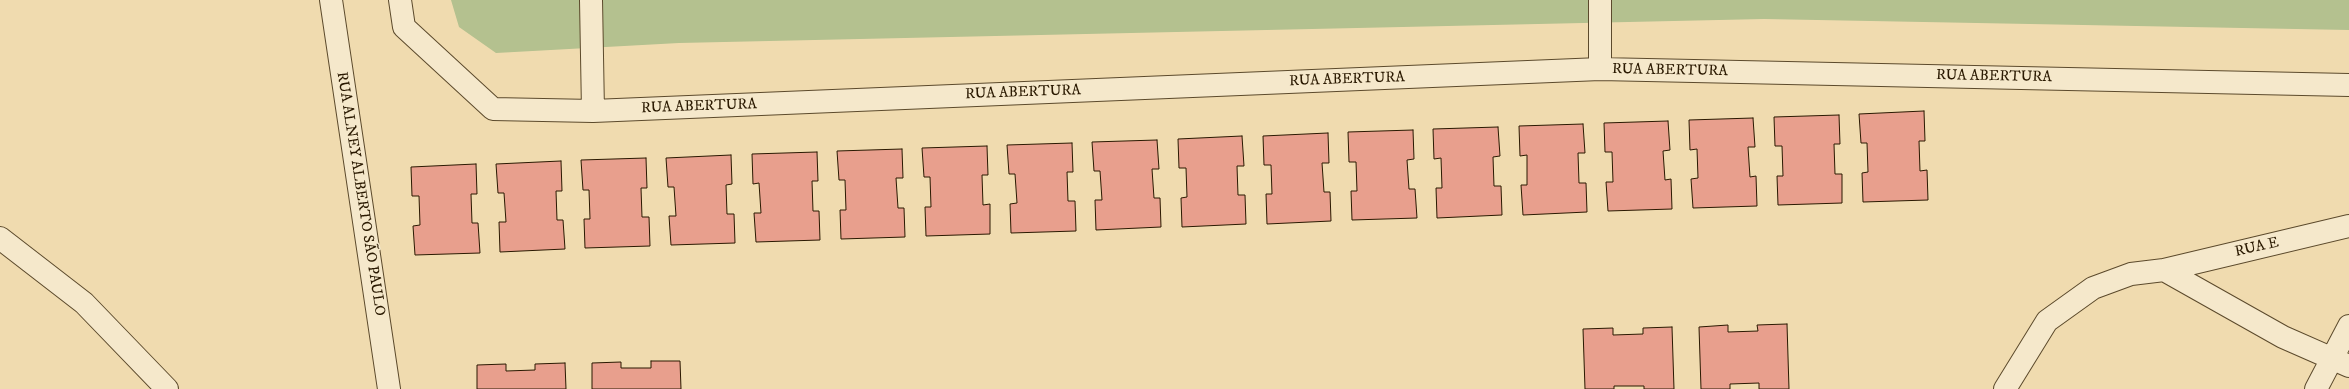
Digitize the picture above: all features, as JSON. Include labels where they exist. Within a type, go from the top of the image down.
[{"type":"street","name":"RUA ALNEY ALBERTO SÃO PAULO","points":[[331,0],[389,389]]},
{"type":"street","name":"RUA ABERTURA","points":[[400,0],[404,27],[493,109],[593,111],[1600,69],[2349,85]]},
{"type":"street","points":[[591,0],[593,111]]},
{"type":"street","points":[[1600,0],[1600,69]]},
{"type":"street","name":"RUA E","points":[[2005,389],[2047,322],[2093,288],[2131,274],[2164,270],[2349,226]]},
{"type":"street","points":[[0,238],[84,303],[167,389]]},
{"type":"street","points":[[2164,270],[2283,337],[2341,362]]},
{"type":"street","points":[[2316,389],[2341,362],[2349,326]]},
{"type":"green space","points":[[451,0],[2349,0],[2349,30],[1764,19],[679,43],[496,53],[459,27]]},
{"type":"building","points":[[1924,111],[1925,141],[1919,141],[1920,171],[1927,170],[1928,200],[1863,202],[1862,173],[1868,172],[1867,143],[1861,143],[1859,114]]},
{"type":"building","points":[[1839,115],[1840,144],[1834,144],[1835,174],[1842,174],[1842,203],[1778,205],[1777,176],[1783,176],[1782,146],[1775,146],[1774,117]]},
{"type":"building","points":[[1753,118],[1755,147],[1748,147],[1750,177],[1756,176],[1757,206],[1693,208],[1691,179],[1698,178],[1697,149],[1690,150],[1689,120]]},
{"type":"building","points":[[1668,121],[1670,150],[1663,151],[1665,180],[1671,179],[1672,209],[1608,211],[1606,182],[1613,182],[1612,152],[1605,152],[1604,123]]},
{"type":"building","points":[[1583,124],[1585,153],[1578,153],[1579,183],[1586,183],[1587,212],[1523,215],[1521,185],[1527,185],[1527,155],[1520,156],[1519,126]]},
{"type":"building","points":[[1498,127],[1500,156],[1493,157],[1494,186],[1501,186],[1502,215],[1437,218],[1436,188],[1442,188],[1441,158],[1434,159],[1433,129]]},
{"type":"building","points":[[1413,130],[1414,159],[1407,160],[1409,189],[1415,189],[1417,218],[1352,220],[1351,191],[1357,191],[1356,162],[1349,162],[1348,132]]},
{"type":"building","points":[[1328,133],[1329,163],[1322,163],[1324,192],[1330,192],[1331,221],[1267,224],[1266,194],[1272,194],[1271,165],[1264,165],[1263,136]]},
{"type":"building","points":[[1242,136],[1244,166],[1237,166],[1238,195],[1245,195],[1246,224],[1182,227],[1181,198],[1187,197],[1186,168],[1179,168],[1178,139]]},
{"type":"building","points":[[1157,140],[1159,169],[1152,169],[1154,198],[1160,198],[1161,227],[1096,230],[1095,200],[1102,200],[1100,171],[1094,171],[1092,142]]},
{"type":"building","points":[[1072,143],[1073,172],[1067,172],[1068,201],[1075,201],[1076,231],[1011,233],[1010,204],[1017,203],[1015,174],[1009,174],[1007,145]]},
{"type":"building","points":[[987,146],[988,175],[982,175],[983,205],[990,204],[990,234],[926,236],[925,207],[931,207],[930,177],[924,177],[922,148]]},
{"type":"building","points":[[902,149],[903,178],[896,178],[898,208],[904,208],[905,237],[841,239],[840,210],[846,210],[845,180],[839,180],[837,151]]},
{"type":"building","points":[[817,152],[818,181],[812,181],[813,211],[819,211],[820,240],[756,242],[754,213],[761,213],[759,183],[753,184],[752,154]]},
{"type":"building","points":[[731,155],[732,184],[726,185],[727,214],[734,214],[735,243],[671,245],[669,216],[676,216],[674,187],[668,187],[666,158]]},
{"type":"building","points":[[646,158],[647,188],[641,188],[642,217],[649,217],[650,246],[585,248],[584,219],[590,219],[589,190],[583,190],[581,160]]},
{"type":"building","points":[[561,161],[562,191],[556,191],[557,220],[563,220],[565,249],[500,252],[499,222],[506,222],[504,193],[498,193],[496,164]]},
{"type":"building","points":[[476,164],[477,194],[471,194],[472,223],[478,223],[480,253],[415,255],[413,226],[420,225],[419,196],[412,196],[411,167]]},
{"type":"building","points":[[1787,324],[1789,389],[1759,389],[1759,383],[1730,384],[1730,389],[1701,389],[1699,327],[1728,325],[1728,332],[1758,331],[1757,325]]},
{"type":"building","points":[[1672,327],[1674,389],[1644,389],[1644,386],[1614,386],[1614,389],[1585,389],[1583,329],[1613,328],[1613,335],[1643,334],[1643,328]]},
{"type":"building","points":[[651,361],[680,361],[681,389],[592,389],[592,363],[621,362],[621,368],[651,368]]},
{"type":"building","points":[[565,363],[566,389],[477,389],[477,365],[506,364],[506,371],[535,370],[535,364]]}]
